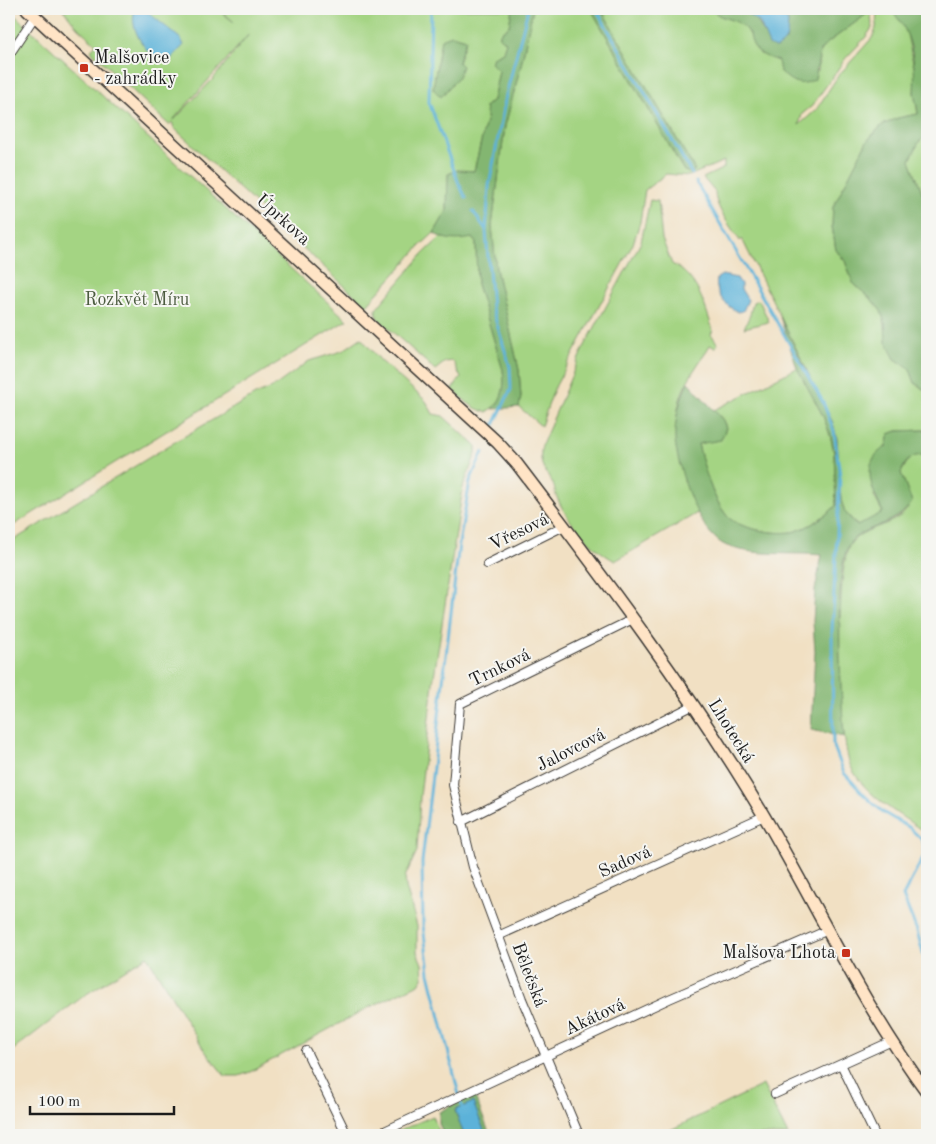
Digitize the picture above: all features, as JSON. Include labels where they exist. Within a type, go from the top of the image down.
[{"type":"street","points":[[9,55],[31,13]]},
{"type":"street","name":"Úprkova","points":[[31,13],[513,458]]},
{"type":"street","name":"Lhotecká","points":[[513,458],[694,706],[764,816],[892,1041],[927,1092]]},
{"type":"street","name":"Vřesová","points":[[487,564],[564,526]]},
{"type":"street","name":"Trnková","points":[[462,822],[453,785],[460,704],[633,620]]},
{"type":"street","name":"Jalovcová","points":[[462,822],[694,706]]},
{"type":"street","name":"Sadová","points":[[498,936],[764,816]]},
{"type":"street","name":"Bělečská","points":[[462,822],[473,867],[498,936],[545,1056],[579,1135]]},
{"type":"street","name":"Akátová","points":[[376,1135],[545,1056],[828,930]]},
{"type":"street","points":[[775,1094],[892,1041]]},
{"type":"street","points":[[306,1051],[347,1135]]},
{"type":"street","points":[[841,1064],[875,1135]]},
{"type":"green space","points":[[63,9],[217,9],[234,22],[219,9],[512,9],[509,26],[501,32],[506,41],[503,53],[493,57],[492,62],[499,71],[493,100],[485,107],[487,117],[474,171],[458,170],[448,174],[447,211],[434,233],[366,306],[174,128],[172,122],[169,125],[91,51],[96,44],[77,27]],"holes":[[[250,33],[213,79],[174,120],[174,119]],[[459,37],[466,39],[458,63],[433,89],[440,47]]]},
{"type":"green space","points":[[512,9],[533,9],[505,126],[492,226],[496,269],[519,370],[521,397],[519,407],[493,409],[502,395],[504,376],[477,284],[476,243],[472,238],[452,240],[442,238],[434,233],[447,211],[448,174],[458,170],[474,171],[487,117],[485,107],[493,100],[499,71],[491,63],[493,57],[503,52],[506,42],[499,37],[501,32],[509,26]]},
{"type":"green space","points":[[533,9],[591,9],[684,171],[690,173],[695,170],[601,9],[710,9],[742,25],[751,36],[760,54],[818,71],[820,51],[826,44],[871,11],[872,28],[845,59],[812,106],[802,114],[799,125],[816,110],[838,76],[872,38],[876,28],[877,10],[889,9],[900,18],[906,29],[917,82],[914,92],[918,114],[898,118],[881,126],[867,141],[833,208],[832,226],[836,250],[845,261],[853,283],[881,310],[895,359],[910,369],[915,383],[927,392],[927,430],[897,431],[889,434],[874,496],[883,513],[858,526],[845,512],[841,500],[837,439],[833,423],[742,239],[740,241],[729,224],[718,205],[715,192],[703,178],[724,168],[724,161],[689,176],[666,174],[645,190],[640,222],[633,244],[554,389],[541,426],[519,407],[521,397],[519,370],[496,269],[492,226],[505,126]]},
{"type":"green space","points":[[591,9],[601,9],[695,170],[690,173],[684,171]]},
{"type":"green space","points":[[710,9],[742,11],[754,18],[763,33],[786,41],[788,22],[779,9],[794,9],[803,16],[817,9],[889,9],[871,11],[826,44],[820,51],[815,79],[810,82],[796,83],[780,72],[778,61],[767,57],[755,48],[750,33],[737,22],[720,16]]},
{"type":"green space","points":[[889,9],[924,9],[927,13],[927,134],[919,142],[910,160],[927,205],[927,392],[915,383],[910,369],[895,359],[886,342],[885,323],[881,311],[853,283],[845,261],[836,250],[832,226],[833,207],[867,141],[881,126],[898,118],[918,114],[914,94],[913,58],[908,36],[897,17]]},
{"type":"green space","name":"Rozkvět Míru","points":[[9,10],[347,320],[9,528]]},
{"type":"green space","points":[[452,35],[466,39],[458,62],[462,66],[458,77],[441,97],[433,89],[441,39]]},
{"type":"green space","points":[[927,134],[927,205],[910,160],[919,142]]},
{"type":"green space","points":[[650,200],[658,201],[662,239],[672,264],[688,276],[699,292],[713,330],[711,334],[718,344],[715,348],[710,345],[689,379],[682,393],[677,415],[676,429],[679,458],[687,485],[699,512],[615,561],[588,541],[566,514],[560,505],[553,484],[541,462],[541,452],[542,445],[582,351],[641,242]]},
{"type":"green space","points":[[440,238],[472,238],[476,243],[477,284],[504,377],[500,399],[487,412],[472,406],[452,389],[461,378],[453,361],[445,362],[435,370],[377,318],[376,309],[423,254]]},
{"type":"green space","points":[[759,300],[769,322],[744,328],[753,302]]},
{"type":"green space","points":[[780,317],[833,423],[837,439],[841,500],[845,512],[857,526],[883,512],[872,486],[870,468],[878,453],[886,447],[889,434],[897,431],[927,430],[927,455],[917,456],[907,461],[901,473],[912,502],[897,517],[856,537],[850,543],[844,557],[840,606],[840,667],[844,737],[811,730],[815,651],[813,622],[815,590],[822,555],[750,552],[727,546],[717,539],[707,529],[691,500],[680,467],[675,440],[678,410],[688,382],[723,420],[726,428],[721,440],[698,444],[712,491],[721,508],[732,521],[749,528],[770,532],[796,531],[812,524],[836,506],[834,450],[830,434],[823,416],[797,368]]},
{"type":"green space","points":[[361,338],[381,361],[426,401],[433,414],[443,416],[476,446],[476,453],[463,487],[433,683],[420,797],[417,851],[405,877],[417,926],[417,952],[422,964],[423,978],[419,984],[368,1008],[250,1072],[239,1076],[225,1076],[205,1051],[147,956],[85,995],[9,1053],[9,543],[168,446],[255,395],[272,388],[309,361],[342,351]]},
{"type":"green space","points":[[797,368],[818,406],[831,437],[835,462],[836,506],[817,521],[796,531],[780,533],[749,528],[732,521],[721,508],[709,481],[698,444],[721,439],[726,428],[723,420],[714,410]]},
{"type":"green space","points":[[927,455],[927,834],[875,797],[851,767],[843,725],[841,691],[840,617],[846,558],[851,543],[856,538],[894,520],[904,513],[912,502],[901,473],[910,457]]},
{"type":"green space","points":[[763,1085],[788,1135],[660,1135]]},
{"type":"green space","points":[[474,1094],[490,1135],[486,1135],[473,1103],[455,1110],[464,1135],[444,1135],[439,1124],[439,1112]]},
{"type":"green space","points":[[433,1116],[440,1135],[389,1135]]},
{"type":"water","points":[[136,9],[144,9],[181,39],[184,45],[169,61],[152,55],[142,44],[134,26],[133,20]]},
{"type":"water","points":[[740,9],[779,9],[788,22],[785,41],[775,48],[769,45],[760,23]]},
{"type":"water","points":[[722,275],[737,278],[741,284],[741,289],[748,300],[743,311],[738,312],[733,309],[725,303],[719,294],[717,278]]},
{"type":"water","points":[[473,1102],[486,1135],[464,1135],[455,1110]]},
{"type":"waterway","points":[[431,9],[429,102],[466,198]]},
{"type":"waterway","points":[[493,427],[511,389],[510,367],[492,308],[486,231],[489,186],[506,95],[528,9]]},
{"type":"waterway","points":[[596,9],[692,174]]},
{"type":"waterway","points":[[696,182],[823,402],[834,431],[840,476],[832,632],[833,744],[844,773],[865,796],[884,813],[910,828],[923,841],[925,854],[903,896],[917,931],[927,968]]},
{"type":"waterway","points":[[473,211],[486,230]]},
{"type":"waterway","points":[[462,1107],[429,973],[423,925],[422,862],[459,544],[470,481],[483,452]]},
{"type":"place","name":"Malšovice - zahrádky","points":[[84,68]]},
{"type":"place","name":"Malšova Lhota","points":[[846,953]]}]
